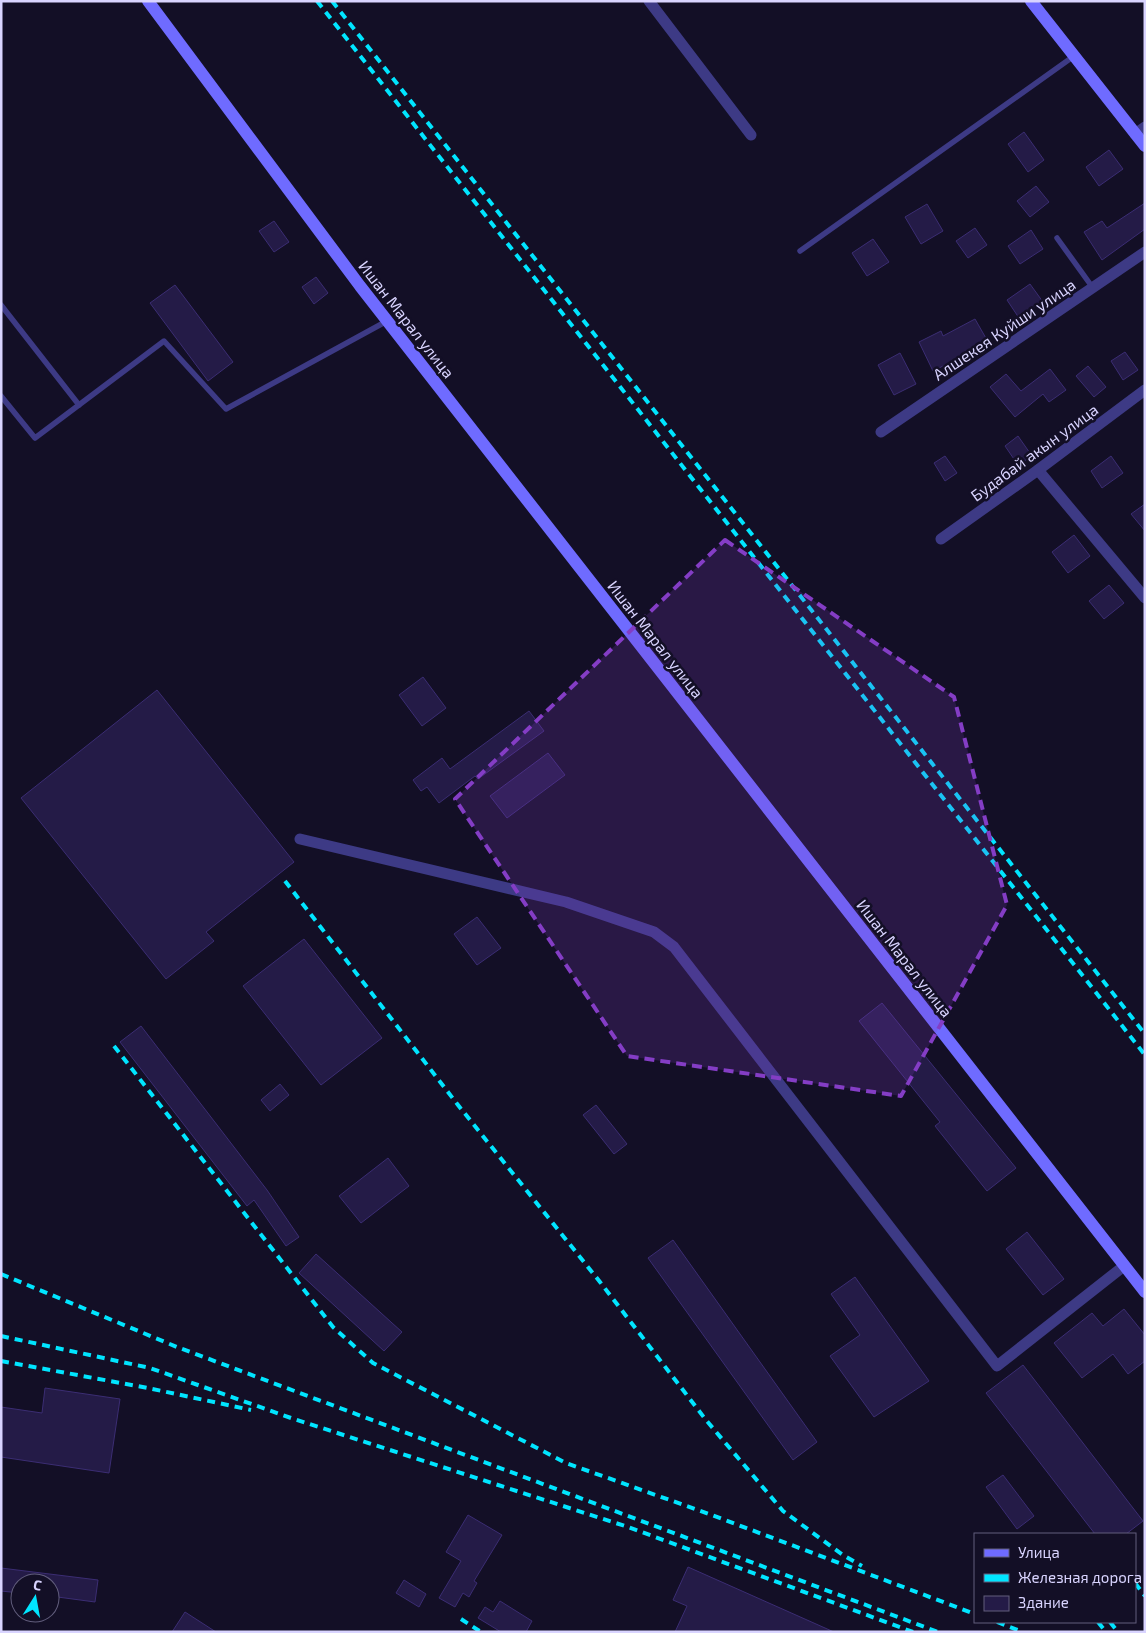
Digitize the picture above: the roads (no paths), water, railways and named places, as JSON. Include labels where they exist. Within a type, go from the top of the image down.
[{"type":"main road","name":"Ишан Марал улица","points":[[148,1],[387,321],[1145,1292]]},
{"type":"main road","points":[[1032,1],[1074,56],[1140,130],[1145,146]]},
{"type":"street","points":[[649,1],[751,135]]},
{"type":"street","name":"Алшекея Куйши улица","points":[[881,432],[1145,252]]},
{"type":"street","name":"Будабай акын улица","points":[[941,539],[1145,390]]},
{"type":"street","points":[[1038,470],[1145,598]]},
{"type":"street","points":[[300,839],[566,902],[654,932],[674,947],[997,1366],[1124,1266]]},
{"type":"lane","points":[[800,251],[1074,56]]},
{"type":"lane","points":[[1056,238],[1092,288]]},
{"type":"lane","points":[[1,305],[79,405]]},
{"type":"lane","points":[[1,396],[36,438],[164,341],[226,409],[387,321]]},
{"type":"railway","points":[[317,1],[1145,1055]]},
{"type":"railway","points":[[332,1],[1145,1034]]},
{"type":"railway","points":[[285,881],[458,1105],[600,1282],[706,1420],[783,1511],[843,1555],[862,1566]]},
{"type":"railway","points":[[114,1046],[333,1327],[373,1363],[566,1463],[709,1514],[974,1614]]},
{"type":"railway","points":[[1,1274],[177,1347],[938,1632]]},
{"type":"railway","points":[[1,1336],[150,1368],[291,1418],[628,1527],[913,1632]]},
{"type":"railway","points":[[1,1361],[148,1388],[251,1410]]},
{"type":"railway","points":[[1136,1584],[1145,1596]]},
{"type":"railway","points":[[461,1619],[481,1632]]},
{"type":"railway","points":[[1000,1623],[1023,1632]]},
{"type":"railway","points":[[1099,1623],[1106,1632]]},
{"type":"railway","points":[[1111,1623],[1118,1632]]}]
